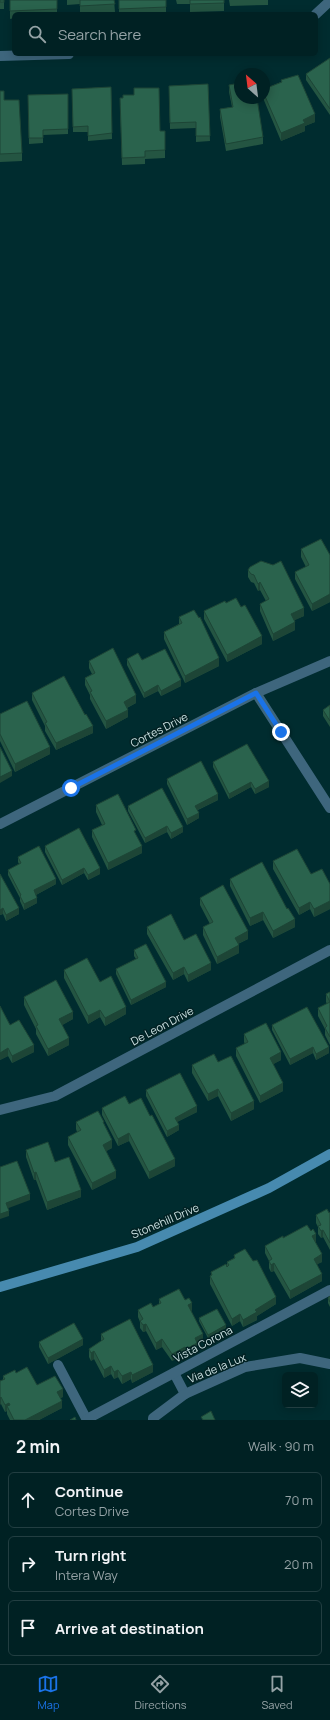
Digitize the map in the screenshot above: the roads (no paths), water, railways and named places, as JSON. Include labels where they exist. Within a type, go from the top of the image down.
[{"type":"main road","name":"Stonehill Drive","points":[[0,1287],[137,1247],[269,1188],[330,1154]]},
{"type":"street","points":[[318,12],[330,2]]},
{"type":"street","points":[[0,56],[12,56]]},
{"type":"street","name":"Cortes Drive","points":[[0,824],[256,693],[330,661]]},
{"type":"street","points":[[256,693],[330,808]]},
{"type":"street","name":"De Leon Drive","points":[[0,1110],[55,1096],[330,950]]},
{"type":"street","name":"Vista Corona","points":[[87,1420],[330,1290]]},
{"type":"street","name":"Via de la Lux","points":[[153,1420],[153,1418],[185,1394],[245,1367],[300,1358],[330,1364]]},
{"type":"street","points":[[58,1366],[87,1420]]},
{"type":"street","points":[[174,1373],[185,1394]]}]
